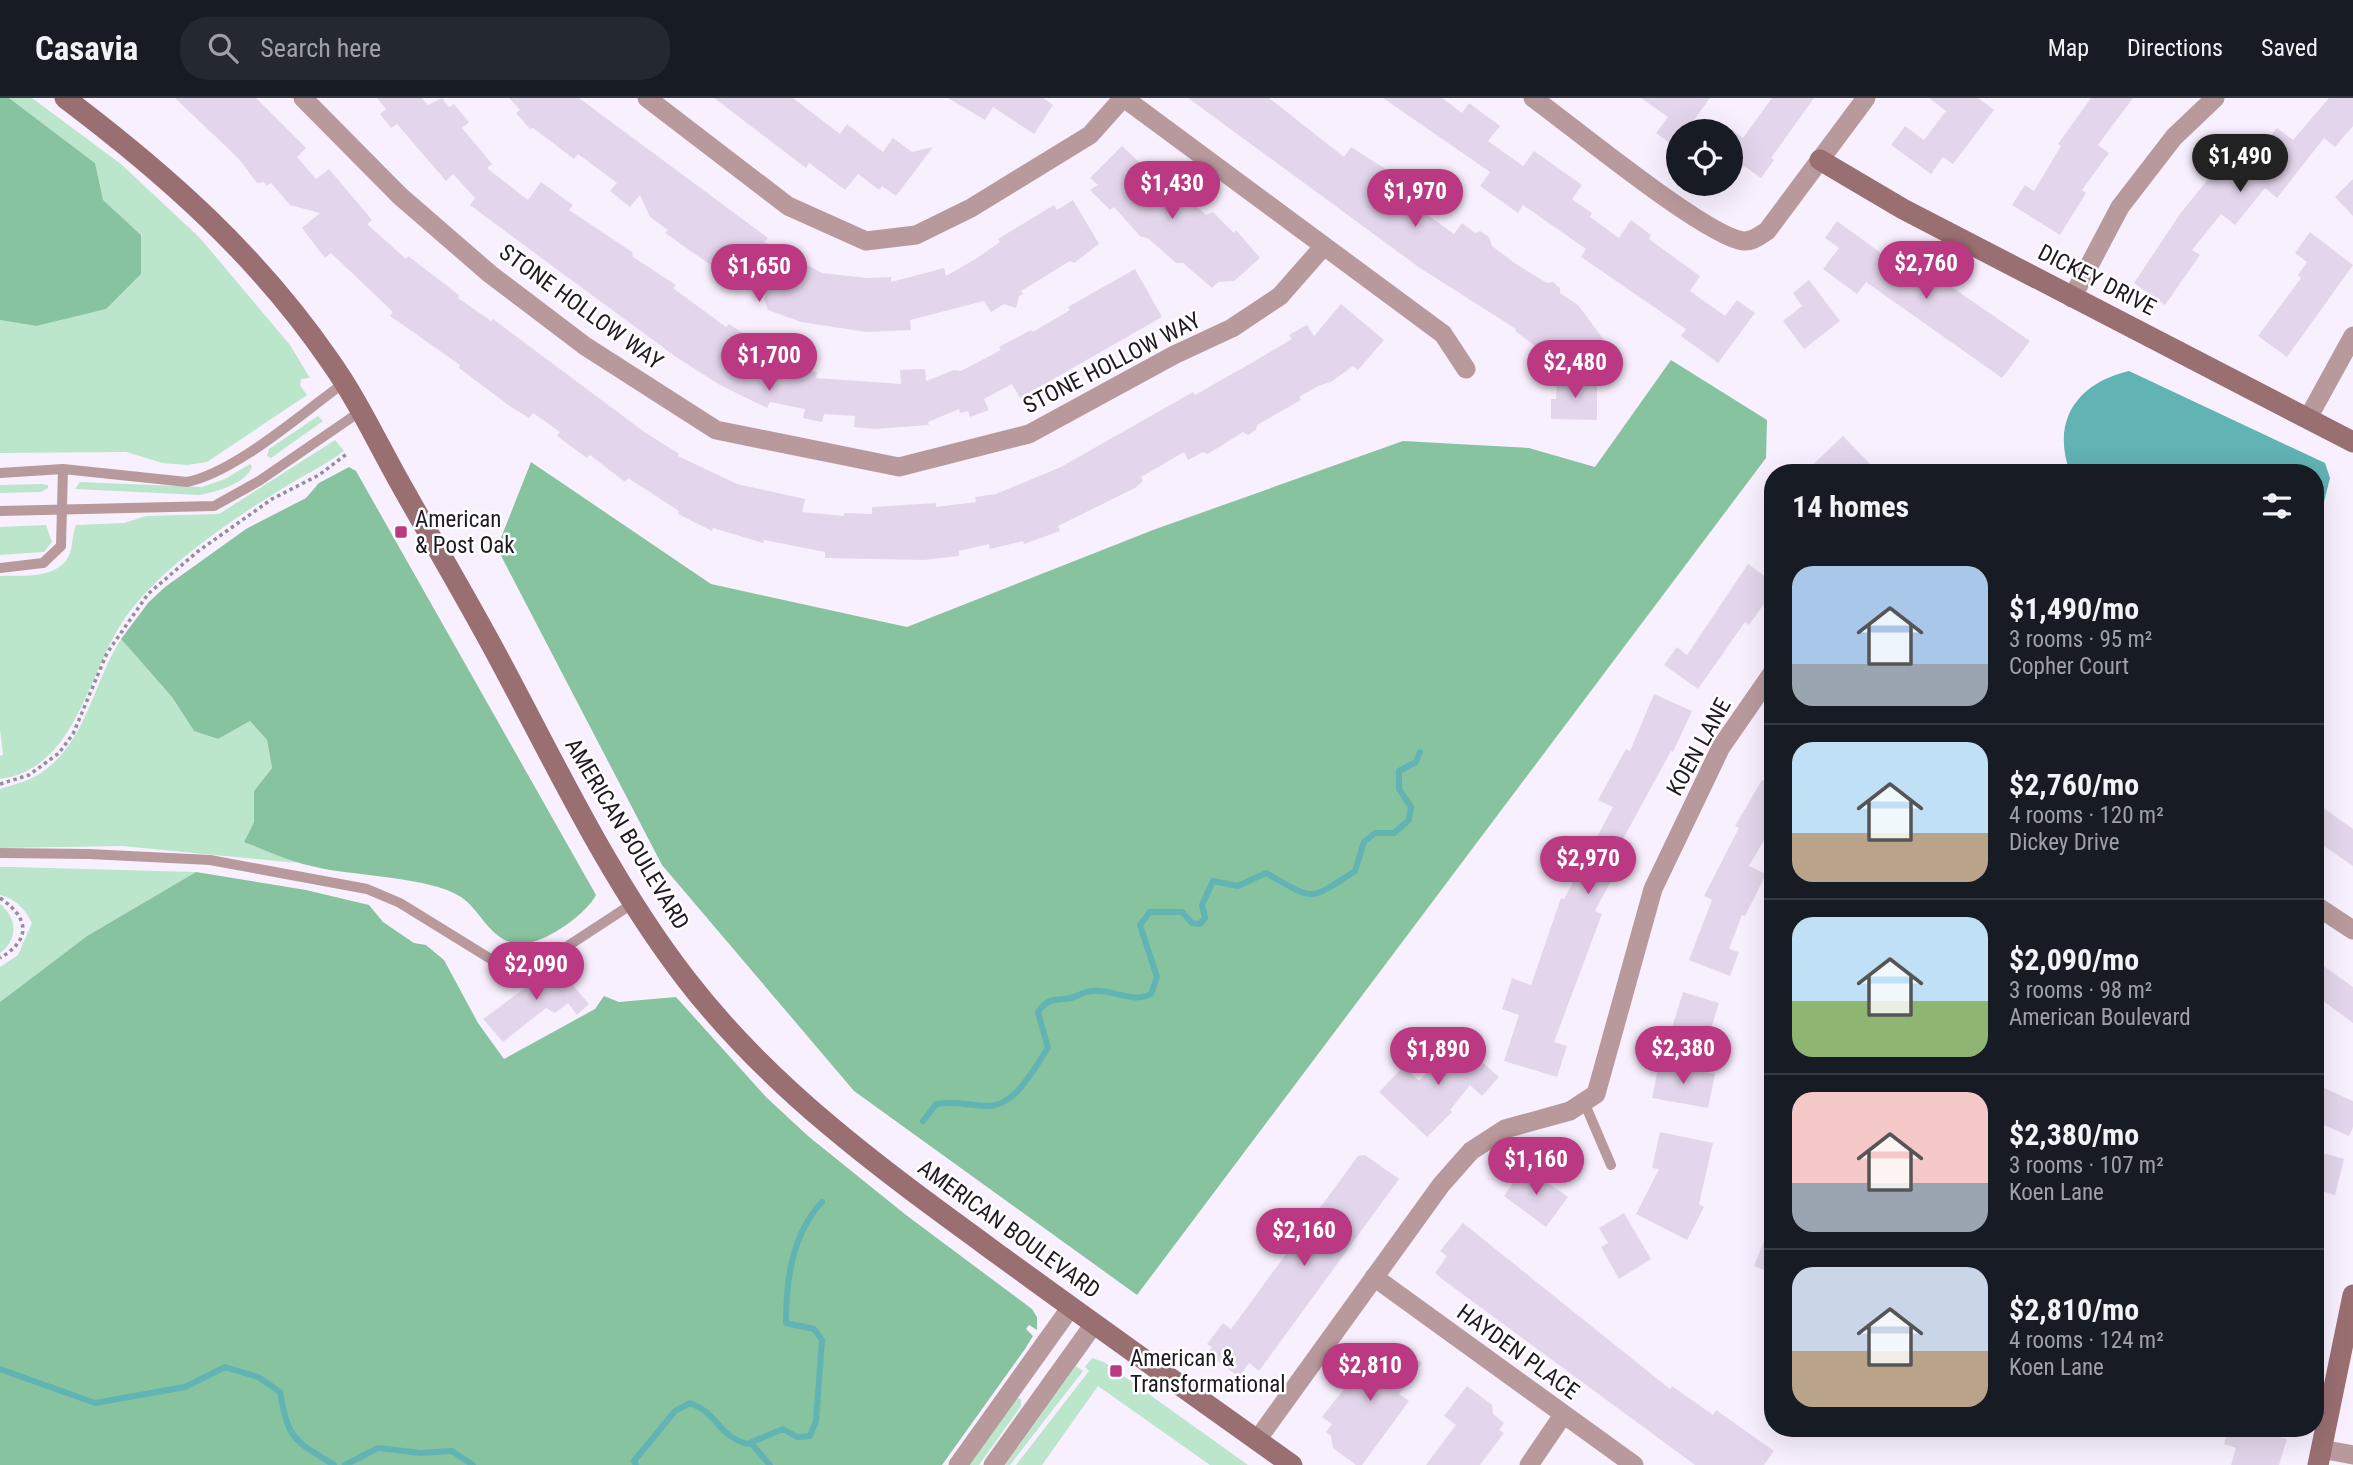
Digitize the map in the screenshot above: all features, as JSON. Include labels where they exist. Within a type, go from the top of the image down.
[{"type":"street","name":"STONE HOLLOW WAY","points":[[303,98],[400,196],[490,274],[586,346],[716,430],[899,467],[1029,434],[1174,355],[1232,328],[1280,296],[1323,247]]},
{"type":"street","points":[[647,98],[788,206],[866,241],[916,236],[971,208],[1090,135],[1124,98],[1443,334],[1466,369]]},
{"type":"street","points":[[1534,98],[1694,217],[1743,241],[1754,240],[1767,231],[1866,98]]},
{"type":"street","points":[[2072,298],[2120,207],[2174,138],[2215,98]]},
{"type":"street","name":"AMERICAN BOULEVARD","points":[[67,99],[154,166],[218,225],[271,284],[345,383],[497,655],[560,779],[632,904],[688,982],[779,1082],[919,1197],[1292,1465]]},
{"type":"street","name":"DICKEY DRIVE","points":[[1820,160],[1903,209],[2353,442]]},
{"type":"street","points":[[2308,418],[2353,336]]},
{"type":"street","name":"KOEN LANE","points":[[1584,1102],[1596,1094],[1653,889],[1721,747],[1764,685]]},
{"type":"street","points":[[2324,911],[2353,930]]},
{"type":"street","points":[[1257,1440],[1441,1185],[1471,1151],[1505,1129],[1570,1111],[1584,1102]]},
{"type":"street","name":"HAYDEN PLACE","points":[[1374,1277],[1634,1465]]},
{"type":"street","points":[[2324,1433],[2353,1295]]},
{"type":"street","points":[[958,1465],[1071,1307]]},
{"type":"street","points":[[993,1465],[1094,1324]]},
{"type":"street","points":[[1529,1465],[1563,1415]]},
{"type":"street","points":[[2323,1437],[2319,1457],[2353,1455]]},
{"type":"lane","points":[[0,473],[63,469],[187,482],[203,479],[235,461],[345,383]]},
{"type":"lane","points":[[0,511],[214,506],[258,481],[361,411]]},
{"type":"lane","points":[[0,568],[34,565],[53,557],[61,546],[63,469]]},
{"type":"lane","points":[[0,853],[210,860],[367,889],[400,903],[494,961],[514,970],[554,955],[632,904]]},
{"type":"lane","points":[[1584,1102],[1611,1165]]},
{"type":"path","points":[[0,784],[29,775],[59,753],[73,734],[107,653],[148,594],[197,552],[272,499],[319,475],[348,453]]},
{"type":"path","points":[[0,898],[19,913],[23,929],[13,950],[0,958]]},
{"type":"shaded area","points":[[0,98],[9,98],[95,163],[103,200],[141,235],[141,274],[106,309],[36,326],[0,320]]},
{"type":"shaded area","points":[[9,98],[32,98],[121,164],[200,238],[290,345],[310,378],[301,379],[300,385],[307,395],[207,462],[187,465],[162,463],[126,452],[0,453],[0,320],[36,326],[141,235],[102,200],[95,163]]},
{"type":"shaded area","points":[[1671,360],[1767,420],[1766,458],[1137,1295],[854,1091],[662,865],[497,548],[531,462],[711,584],[907,627],[1153,530],[1403,441],[1529,448],[1595,467]]},
{"type":"shaded area","points":[[2129,371],[2325,463],[2330,478],[2324,502],[2324,464],[2068,464],[2064,436],[2073,407],[2082,395],[2111,377]]},
{"type":"shaded area","points":[[318,416],[323,421],[271,458],[267,456],[269,449]]},
{"type":"shaded area","points":[[335,440],[344,451],[223,527],[159,579],[125,618],[64,738],[47,757],[26,771],[0,779],[0,756],[3,755],[0,729],[0,576],[40,574],[58,568],[70,553],[76,525],[124,523],[146,516],[219,514]]},
{"type":"shaded area","points":[[250,464],[252,467],[248,473],[237,483],[199,495],[75,489],[80,482],[202,487],[225,479]]},
{"type":"shaded area","points":[[349,467],[356,471],[596,895],[576,918],[537,941],[506,941],[490,928],[469,904],[448,890],[413,881],[310,866],[244,842],[254,822],[254,791],[272,768],[267,740],[250,721],[218,739],[194,731],[172,697],[121,639],[148,603],[165,587],[246,529],[306,498],[319,483]]},
{"type":"shaded area","points":[[42,484],[48,485],[48,488],[41,492],[0,493],[0,485]]},
{"type":"shaded area","points":[[46,525],[52,542],[44,552],[0,555],[0,527]]},
{"type":"shaded area","points":[[121,639],[172,697],[194,731],[218,739],[250,721],[267,740],[272,768],[254,791],[254,822],[244,842],[297,863],[122,846],[0,848],[0,789],[36,776],[53,764],[66,749],[86,714]]},
{"type":"shaded area","points":[[0,867],[196,872],[87,936],[0,1002],[0,967],[18,955],[32,923],[19,905],[0,895]]},
{"type":"shaded area","points":[[196,872],[306,890],[369,905],[383,922],[414,943],[426,945],[444,960],[478,1023],[504,1059],[595,1009],[604,996],[619,1002],[676,997],[766,1097],[808,1136],[906,1215],[1032,1309],[1037,1317],[1037,1330],[1029,1325],[1026,1329],[1033,1336],[1025,1349],[942,1465],[0,1465],[0,1002],[87,936]]},
{"type":"shaded area","points":[[0,904],[10,916],[13,935],[0,953]]},
{"type":"shaded area","points":[[1092,1358],[1104,1362],[1248,1465],[1210,1465],[1098,1386],[1042,1465],[1016,1465],[1089,1371],[1085,1367]]},
{"type":"shaded area","points":[[1076,1366],[1083,1371],[1010,1465],[1005,1465]]},
{"type":"shaded area","points":[[1017,1398],[1021,1399],[1021,1406],[979,1465],[969,1465]]},
{"type":"building","points":[[175,98],[256,98],[306,148],[297,157],[316,179],[329,169],[372,220],[367,224],[406,259],[408,256],[459,295],[458,298],[491,321],[493,319],[643,431],[679,454],[678,456],[737,484],[805,499],[802,512],[844,516],[844,513],[872,514],[872,507],[936,503],[936,507],[976,502],[975,497],[996,494],[1061,467],[1193,392],[1195,395],[1253,362],[1292,339],[1289,335],[1307,325],[1314,336],[1341,304],[1384,340],[1358,370],[1353,366],[1331,382],[1299,397],[1301,400],[1257,425],[1256,430],[1248,435],[1243,432],[1208,454],[1203,452],[1188,460],[1184,452],[1141,477],[1143,481],[1135,488],[1058,526],[1060,531],[1024,544],[1023,541],[990,549],[989,544],[959,551],[959,556],[924,560],[825,558],[825,552],[764,540],[763,543],[713,528],[712,531],[678,514],[679,511],[628,478],[625,482],[590,455],[587,458],[557,436],[560,432],[533,413],[529,418],[511,407],[459,368],[460,365],[390,316],[393,312],[331,253],[325,258],[302,228],[320,213],[290,205],[271,183],[267,186],[264,182],[257,183],[239,159]]},
{"type":"building","points":[[377,98],[422,98],[428,105],[442,98],[449,107],[454,104],[469,122],[462,128],[492,164],[487,168],[528,200],[541,182],[573,205],[569,210],[632,252],[633,257],[676,285],[673,288],[726,327],[729,324],[752,339],[783,348],[789,355],[785,366],[817,372],[816,378],[901,384],[900,370],[925,369],[926,381],[954,370],[961,371],[1001,350],[999,347],[1031,330],[1033,332],[1070,310],[1068,307],[1135,269],[1162,317],[1020,398],[1012,384],[984,399],[989,410],[970,417],[968,411],[960,413],[959,409],[928,422],[929,425],[875,429],[854,427],[855,416],[824,414],[822,422],[803,418],[805,409],[770,402],[767,408],[720,385],[676,357],[470,205],[475,198],[453,174],[446,181],[397,124],[391,128],[380,114],[386,109]]},
{"type":"building","points":[[509,98],[579,98],[768,238],[764,242],[822,273],[867,278],[891,277],[891,282],[944,268],[946,276],[1000,242],[998,239],[1054,205],[1057,210],[1073,200],[1099,244],[1074,263],[1070,261],[1021,291],[1023,294],[1019,296],[1016,308],[1004,304],[991,312],[984,301],[910,320],[911,330],[866,332],[801,322],[768,310],[764,299],[766,295],[717,259],[712,266],[665,233],[668,230],[650,217],[640,195],[630,207],[610,191],[617,183],[578,154],[574,159],[533,128],[530,129],[516,113],[520,110]]},
{"type":"building","points":[[714,98],[793,98],[840,134],[847,124],[883,152],[893,138],[912,152],[933,147],[896,196],[882,186],[879,190],[858,174],[845,190],[809,163],[806,168]]},
{"type":"building","points":[[948,98],[1043,98],[1053,105],[1034,134],[993,107],[985,120]]},
{"type":"building","points":[[1188,98],[1269,98],[1344,157],[1351,147],[1384,168],[1415,192],[1411,196],[1416,200],[1413,204],[1454,234],[1462,223],[1475,233],[1480,231],[1489,237],[1492,246],[1516,264],[1547,283],[1553,282],[1560,288],[1560,293],[1578,305],[1604,340],[1559,374],[1542,351],[1515,331],[1516,329],[1420,268]]},
{"type":"building","points":[[1383,98],[1442,98],[1462,113],[1469,103],[1500,126],[1488,141],[1523,166],[1534,151],[1582,185],[1572,199],[1592,213],[1590,217],[1619,238],[1631,220],[1651,235],[1649,239],[1700,276],[1690,291],[1725,316],[1737,300],[1755,313],[1718,363],[1681,336],[1686,329],[1581,257],[1586,249],[1523,205],[1518,213],[1480,186],[1490,172]]},
{"type":"building","points":[[1641,98],[1710,98],[1695,119],[1666,119],[1668,117]]},
{"type":"building","points":[[1772,98],[1814,98],[1771,158],[1774,160],[1761,178],[1743,167],[1743,138]]},
{"type":"building","points":[[1929,98],[1978,98],[1994,110],[1953,164],[1943,157],[1931,174],[1891,145],[1905,126],[1924,140],[1946,111]]},
{"type":"building","points":[[2091,98],[2133,98],[2098,145],[2109,153],[2082,190],[2086,193],[2060,235],[2012,205],[2025,185],[2034,191],[2061,146],[2058,144]]},
{"type":"building","points":[[2329,98],[2353,98],[2353,126],[2335,147],[2324,138],[2277,198],[2265,188],[2235,225],[2221,214],[2192,250],[2200,255],[2165,305],[2134,283],[2180,214],[2222,162],[2239,176],[2277,128],[2293,140]]},
{"type":"building","points":[[1666,120],[1666,140],[1656,133]]},
{"type":"building","points":[[1122,146],[1157,179],[1160,177],[1172,189],[1175,186],[1206,215],[1213,212],[1234,233],[1236,230],[1260,258],[1234,281],[1218,282],[1212,288],[1183,263],[1176,263],[1149,239],[1140,236],[1114,207],[1110,210],[1090,190],[1098,185],[1090,178]]},
{"type":"building","points":[[2353,179],[2353,216],[2335,197]]},
{"type":"building","points":[[1837,221],[1904,270],[1911,259],[2030,341],[2002,378],[1866,282],[1857,294],[1823,269],[1839,248],[1825,238]]},
{"type":"building","points":[[2310,232],[2353,265],[2287,357],[2258,336],[2301,278],[2298,275],[2307,262],[2295,253]]},
{"type":"building","points":[[1809,280],[1840,321],[1804,349],[1783,321],[1802,306],[1793,293]]},
{"type":"building","points":[[1557,380],[1597,380],[1597,420],[1551,419],[1551,399],[1556,399]]},
{"type":"building","points":[[1843,436],[1870,464],[1813,464]]},
{"type":"building","points":[[1748,564],[1764,576],[1764,604],[1749,625],[1745,622],[1698,689],[1664,665],[1677,647],[1687,655]]},
{"type":"building","points":[[1654,694],[1692,711],[1673,752],[1671,751],[1623,839],[1631,843],[1595,911],[1602,914],[1554,1042],[1567,1046],[1557,1077],[1504,1061],[1519,1015],[1502,1009],[1512,978],[1531,985],[1561,898],[1564,899],[1613,807],[1598,800],[1626,749],[1630,751]]},
{"type":"building","points":[[1762,780],[1764,781],[1764,840],[1749,866],[1764,873],[1764,878],[1745,916],[1742,915],[1729,949],[1739,952],[1730,976],[1689,960],[1712,900],[1704,896],[1739,828],[1735,826]]},
{"type":"building","points":[[2324,808],[2353,829],[2353,866],[2324,846]]},
{"type":"building","points":[[554,963],[589,1004],[577,1015],[568,1003],[555,1013],[546,1008],[503,1042],[483,1019],[545,973],[542,969],[545,966]]},
{"type":"building","points":[[2324,966],[2353,987],[2353,1023],[2324,1002]]},
{"type":"building","points":[[1683,992],[1719,1003],[1706,1045],[1670,1034]]},
{"type":"building","points":[[1456,1039],[1499,1077],[1482,1096],[1470,1085],[1450,1110],[1452,1112],[1427,1137],[1379,1092],[1404,1066],[1419,1081]]},
{"type":"building","points":[[1659,1064],[1715,1074],[1708,1108],[1652,1098]]},
{"type":"building","points":[[2324,1088],[2353,1101],[2353,1127],[2349,1136],[2324,1125]]},
{"type":"building","points":[[1660,1132],[1713,1143],[1699,1204],[1704,1207],[1687,1240],[1636,1214],[1659,1169],[1652,1168]]},
{"type":"building","points":[[2324,1153],[2344,1159],[2335,1195],[2324,1192]]},
{"type":"building","points":[[1365,1155],[1399,1179],[1259,1371],[1249,1363],[1239,1377],[1207,1353],[1212,1347],[1207,1344],[1223,1323],[1231,1329],[1358,1156]]},
{"type":"building","points":[[1525,1166],[1568,1197],[1546,1227],[1504,1196]]},
{"type":"building","points":[[1624,1213],[1651,1259],[1619,1279],[1601,1247],[1608,1243],[1599,1228]]},
{"type":"building","points":[[1463,1223],[1670,1389],[1672,1386],[1713,1415],[1716,1410],[1774,1451],[1764,1465],[1695,1465],[1442,1279],[1435,1273],[1447,1256],[1440,1251]]},
{"type":"building","points":[[1764,1241],[1764,1270],[1754,1266]]},
{"type":"building","points":[[1379,1344],[1394,1355],[1401,1347],[1422,1363],[1399,1394],[1409,1401],[1362,1465],[1356,1465],[1333,1448],[1331,1436],[1326,1432],[1332,1424],[1322,1417]]},
{"type":"building","points":[[1467,1386],[1492,1405],[1493,1414],[1504,1423],[1499,1430],[1504,1433],[1480,1465],[1426,1465],[1456,1425],[1444,1416]]},
{"type":"building","points":[[2226,1437],[2287,1439],[2279,1465],[2231,1465],[2236,1448],[2224,1444]]},
{"type":"waterway","points":[[923,1121],[936,1104],[996,1105],[1015,1094],[1048,1048],[1038,1012],[1049,1002],[1092,991],[1130,997],[1151,994],[1157,977],[1140,925],[1150,912],[1182,912],[1192,923],[1200,924],[1205,918],[1202,905],[1213,881],[1238,886],[1266,873],[1294,889],[1311,894],[1319,893],[1355,871],[1364,842],[1375,833],[1394,833],[1409,820],[1411,807],[1399,789],[1399,771],[1416,762],[1420,752]]},
{"type":"waterway","points":[[636,1465],[634,1461],[675,1411],[690,1403],[707,1413],[730,1435],[747,1444],[783,1429],[797,1437],[810,1436],[816,1421],[822,1340],[814,1329],[786,1323],[786,1307],[789,1274],[797,1243],[822,1202]]},
{"type":"waterway","points":[[0,1369],[95,1403],[185,1387],[225,1367],[258,1377],[280,1392],[286,1420],[295,1437],[334,1465]]},
{"type":"waterway","points":[[751,1443],[770,1465]]},
{"type":"waterway","points":[[345,1465],[378,1448],[421,1453],[452,1451],[473,1465]]},
{"type":"place","name":"American & Post Oak","points":[[401,532]]},
{"type":"place","name":"American & Transformational","points":[[1116,1371]]}]
